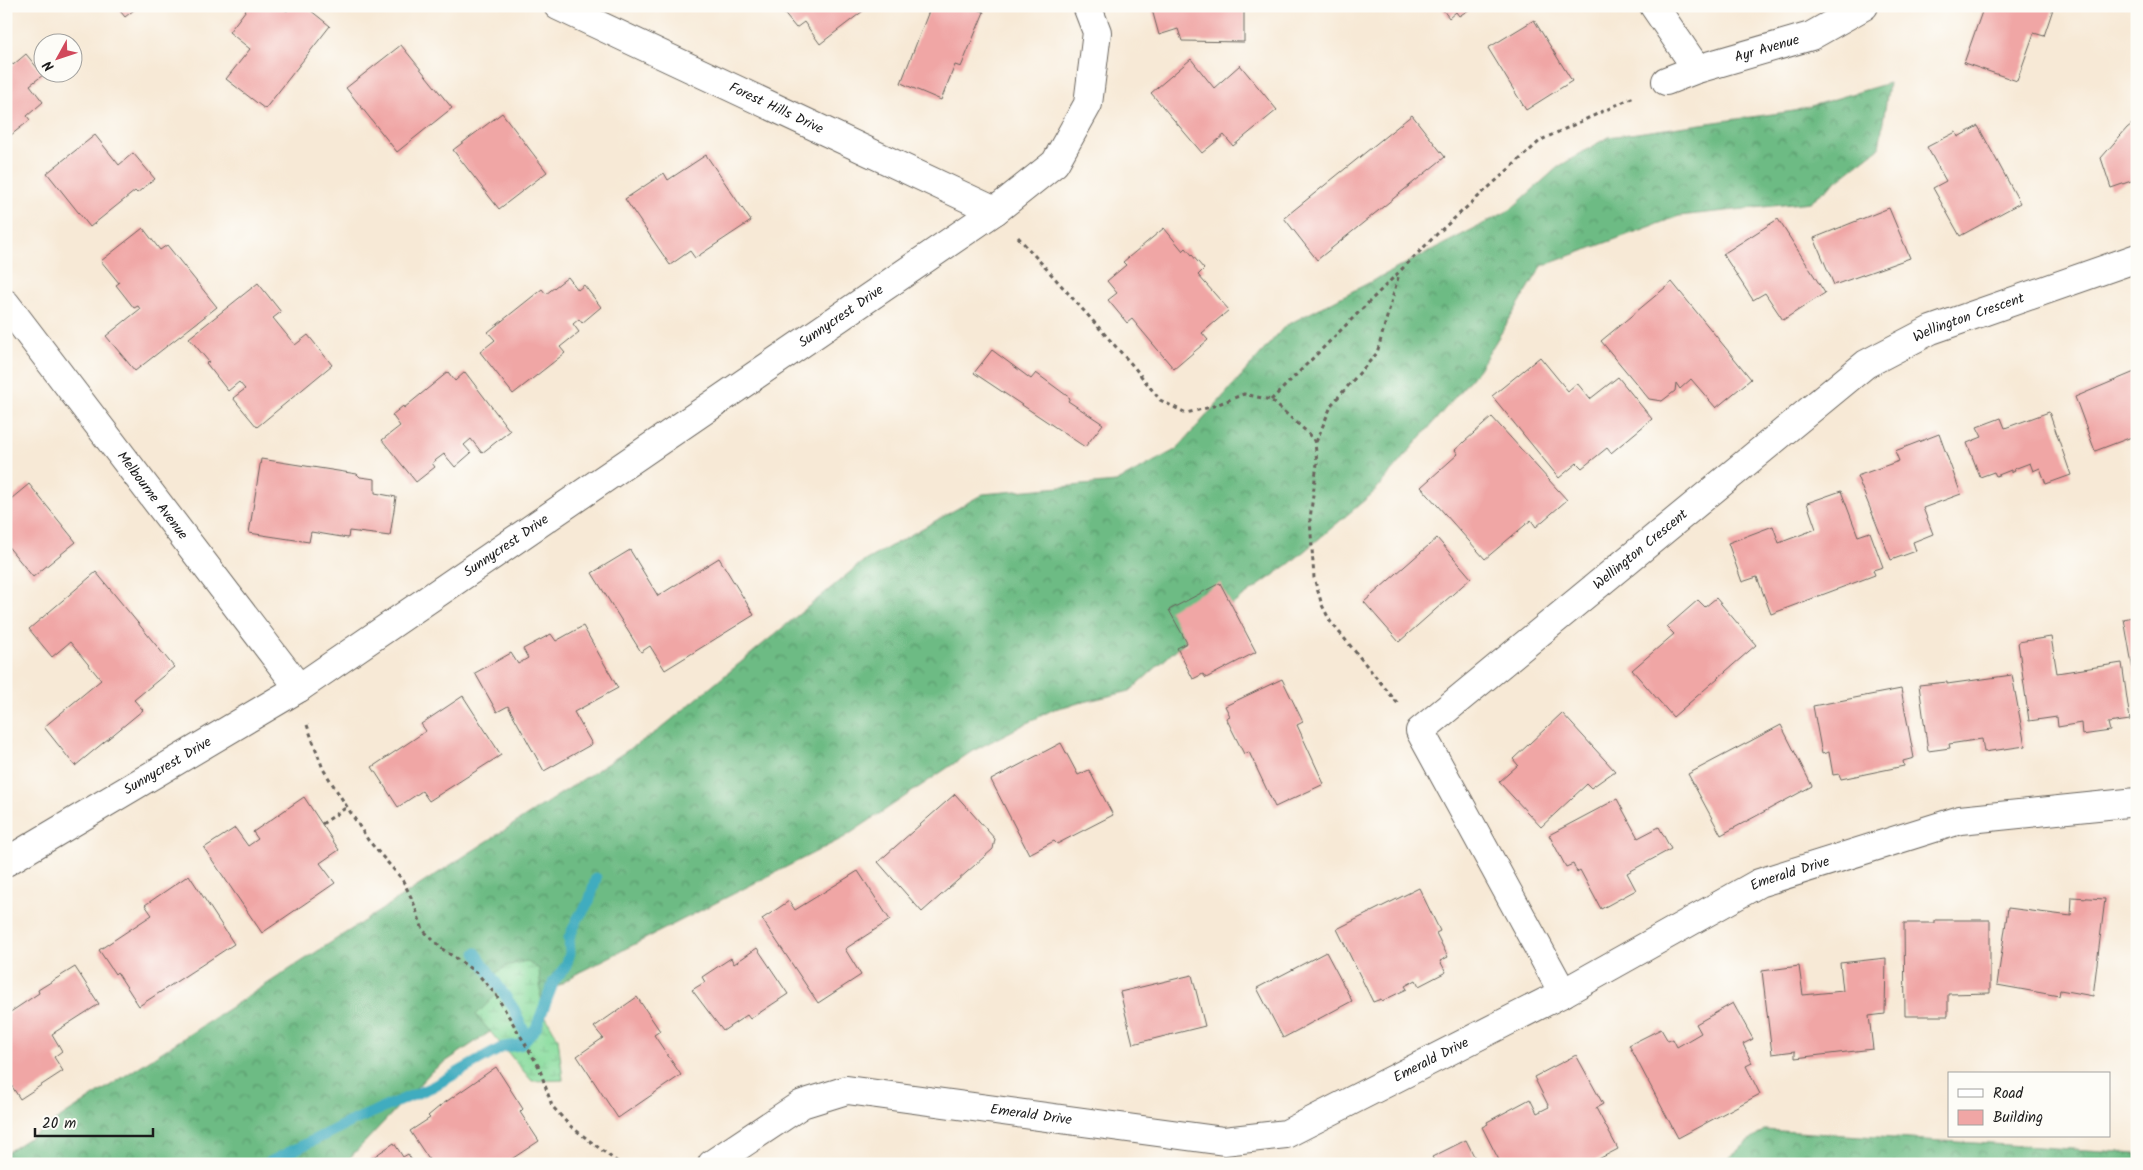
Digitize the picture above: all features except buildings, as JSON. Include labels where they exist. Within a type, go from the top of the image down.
[{"type":"street","name":"Forest Hills Drive","points":[[558,6],[995,212]]},
{"type":"street","name":"Sunnycrest Drive","points":[[6,862],[299,688],[995,212],[1055,162],[1088,104],[1097,32],[1087,6]]},
{"type":"street","points":[[1654,6],[1697,69]]},
{"type":"street","name":"Ayr Avenue","points":[[1666,81],[1697,69],[1810,36],[1864,6]]},
{"type":"street","name":"Wellington Crescent","points":[[1420,731],[1866,364],[1930,330],[2137,258]]},
{"type":"street","name":"Melbourne Avenue","points":[[6,304],[299,688]]},
{"type":"street","points":[[1420,731],[1563,993]]},
{"type":"street","name":"Emerald Drive","points":[[712,1164],[802,1104],[847,1090],[1224,1141],[1286,1134],[1563,993],[1759,883],[1960,820],[2137,802]]},
{"type":"path","points":[[1271,400],[1437,234],[1541,140],[1666,81]]},
{"type":"path","points":[[995,212],[1134,367],[1160,400],[1186,413],[1212,407],[1244,394],[1271,400],[1307,432],[1315,442]]},
{"type":"path","points":[[1399,272],[1377,353],[1332,404],[1315,442],[1317,463],[1310,519],[1314,578],[1322,605],[1330,620],[1420,731]]},
{"type":"path","points":[[299,688],[308,732],[323,769],[368,840],[402,879],[413,901],[423,930],[441,948],[477,973],[496,995],[539,1068],[552,1106],[569,1125],[620,1164]]},
{"type":"path","points":[[322,824],[347,807]]},
{"type":"green space","points":[[1889,83],[1879,148],[1810,202],[1679,216],[1542,266],[1479,369],[1373,493],[1289,564],[1202,626],[1130,691],[1054,709],[971,752],[845,837],[576,974],[432,1071],[344,1164],[6,1164],[6,1153],[659,730],[861,563],[983,494],[1116,482],[1177,449],[1285,326],[1510,210],[1558,167],[1608,137],[1794,111]]},
{"type":"green space","points":[[526,961],[539,969],[542,1010],[558,1038],[563,1080],[532,1081],[476,1015],[496,995],[495,974],[506,966]]},
{"type":"green space","points":[[1764,1130],[2137,1153],[2137,1164],[1720,1164]]},
{"type":"waterway","points":[[266,1164],[350,1122],[432,1087],[503,1047],[520,1045],[536,1028],[554,981],[566,966],[570,953],[569,938],[578,918],[589,902],[596,878]]},
{"type":"waterway","points":[[476,953],[514,1009],[527,1038]]}]
